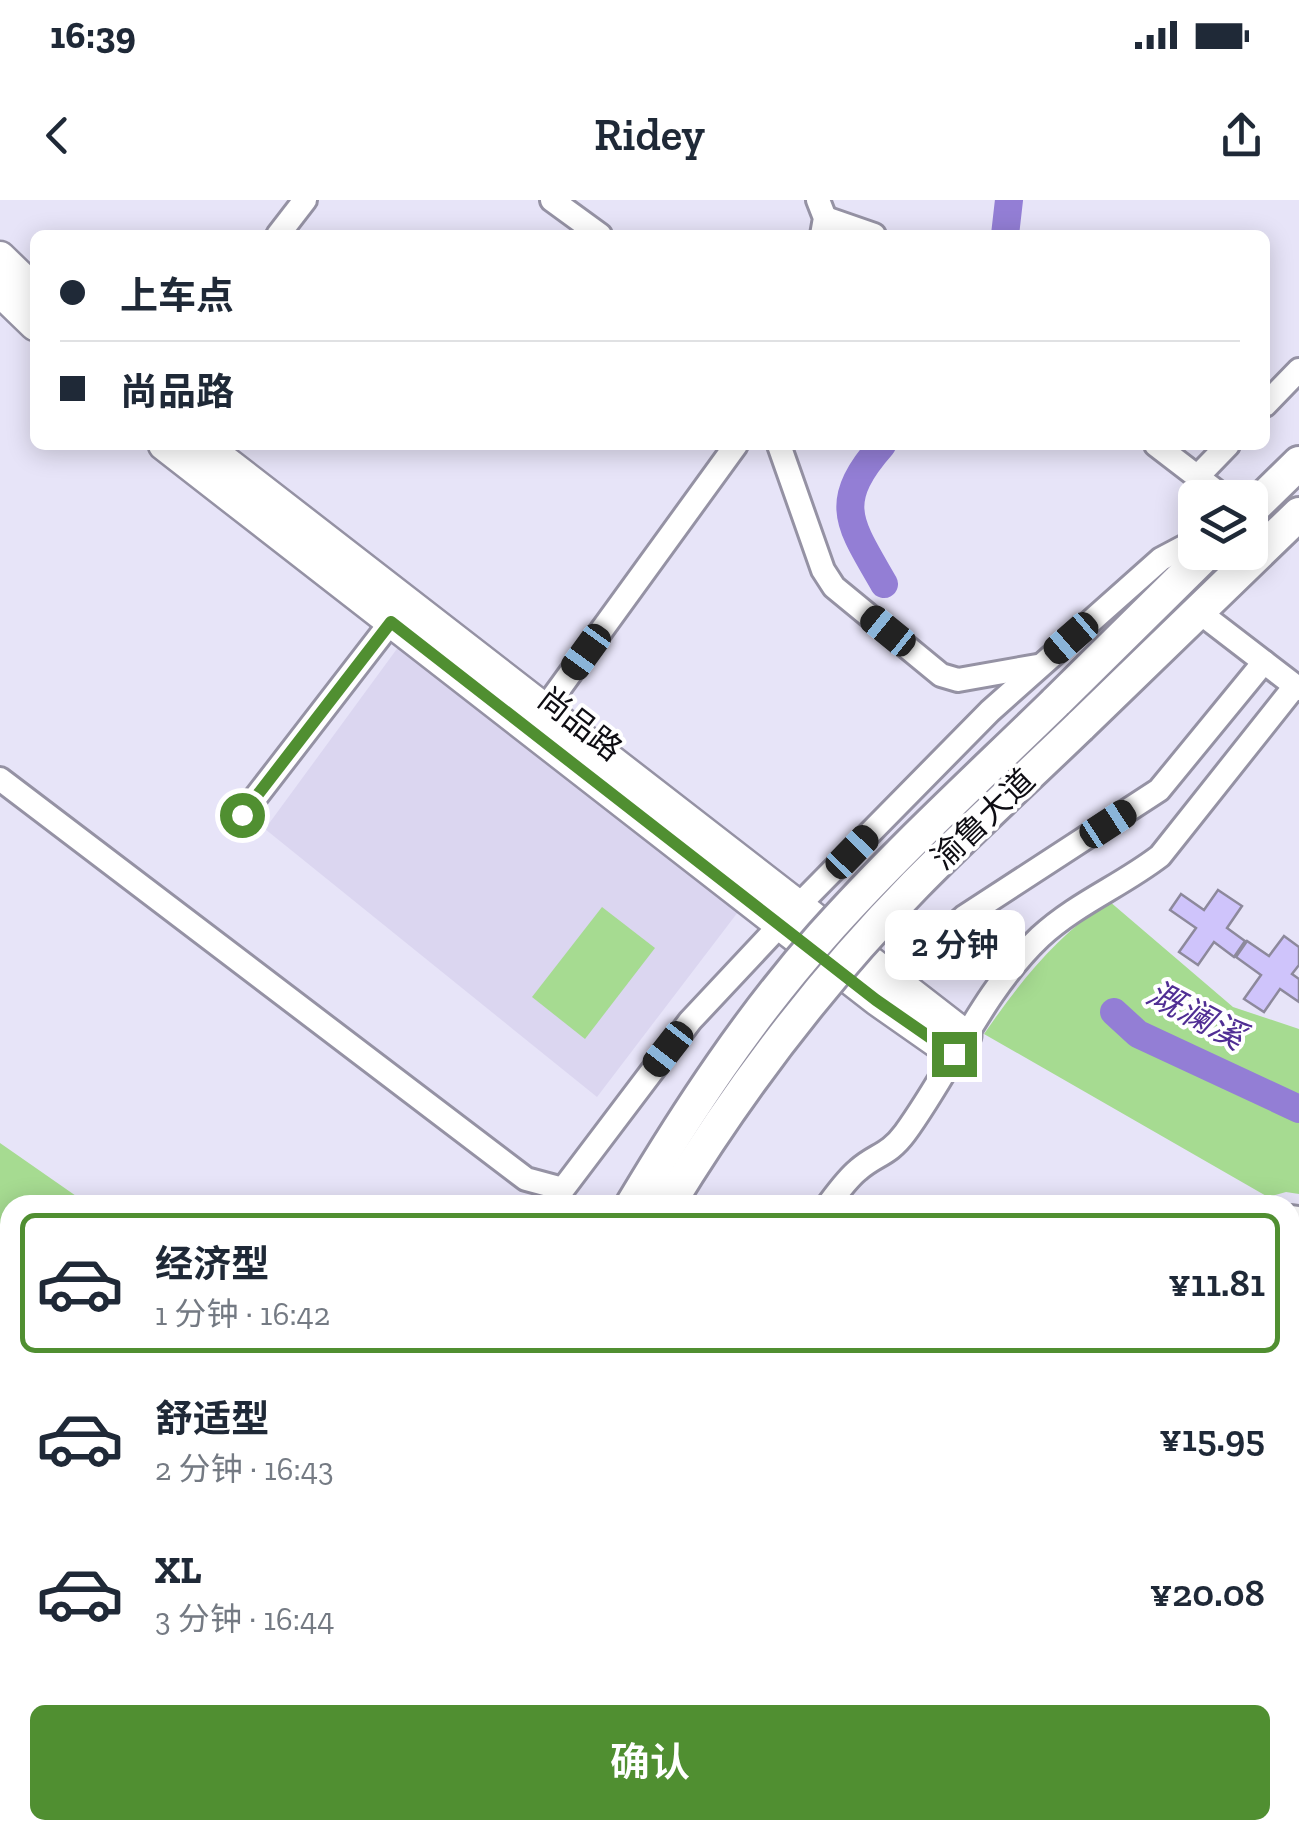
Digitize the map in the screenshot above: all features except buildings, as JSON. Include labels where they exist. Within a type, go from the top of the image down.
[{"type":"highway","points":[[1268,493],[1299,463]]},
{"type":"highway","name":"渝鲁大道","points":[[674,1195],[745,1086],[832,976],[914,886],[1299,514]]},
{"type":"highway","name":"渝鲁大道","points":[[638,1195],[730,1054],[820,938],[890,862],[1190,570]]},
{"type":"main road","points":[[0,257],[30,286]]},
{"type":"main road","points":[[0,291],[30,320]]},
{"type":"main road","name":"尚品路","points":[[170,450],[391,622],[789,916],[890,981],[960,1046]]},
{"type":"main road","name":"尚品路","points":[[210,450],[543,711],[789,916],[876,1000],[960,1046]]},
{"type":"street","points":[[282,230],[304,200]]},
{"type":"street","points":[[552,200],[593,230]]},
{"type":"street","points":[[821,218],[860,230]]},
{"type":"street","points":[[1270,401],[1299,370]]},
{"type":"street","points":[[543,711],[732,450]]},
{"type":"street","points":[[781,450],[823,570],[834,587],[941,675],[958,680],[1017,672],[1040,664]]},
{"type":"street","points":[[1163,450],[1203,480]]},
{"type":"street","points":[[1198,476],[1223,450]]},
{"type":"street","points":[[0,779],[526,1179],[563,1189],[690,1020],[789,916],[1040,664],[1161,559],[1178,550]]},
{"type":"street","points":[[836,1195],[856,1171],[888,1154],[1036,941],[1070,911],[1137,874],[1160,856],[1297,688],[1199,612]]},
{"type":"street","points":[[242,815],[391,622]]},
{"type":"street","points":[[890,981],[964,917],[1159,790],[1264,662]]},
{"type":"shaded area","points":[[399,646],[738,912],[597,1097],[265,829]]},
{"type":"green space","points":[[1109,901],[1233,1007],[1299,1029],[1299,1194],[1265,1195],[984,1034],[1040,962]]},
{"type":"green space","points":[[602,907],[655,948],[585,1039],[532,997]]},
{"type":"green space","points":[[0,1143],[75,1195],[0,1195]]},
{"type":"waterway","name":"溉澜溪","points":[[1006,230],[1009,200]]},
{"type":"waterway","name":"溉澜溪","points":[[878,450],[856,483],[851,513],[862,545],[884,584]]},
{"type":"waterway","name":"溉澜溪","points":[[1114,1012],[1138,1034],[1299,1109]]},
{"type":"route","points":[[242,815],[391,622],[876,1000],[954,1054]]}]
